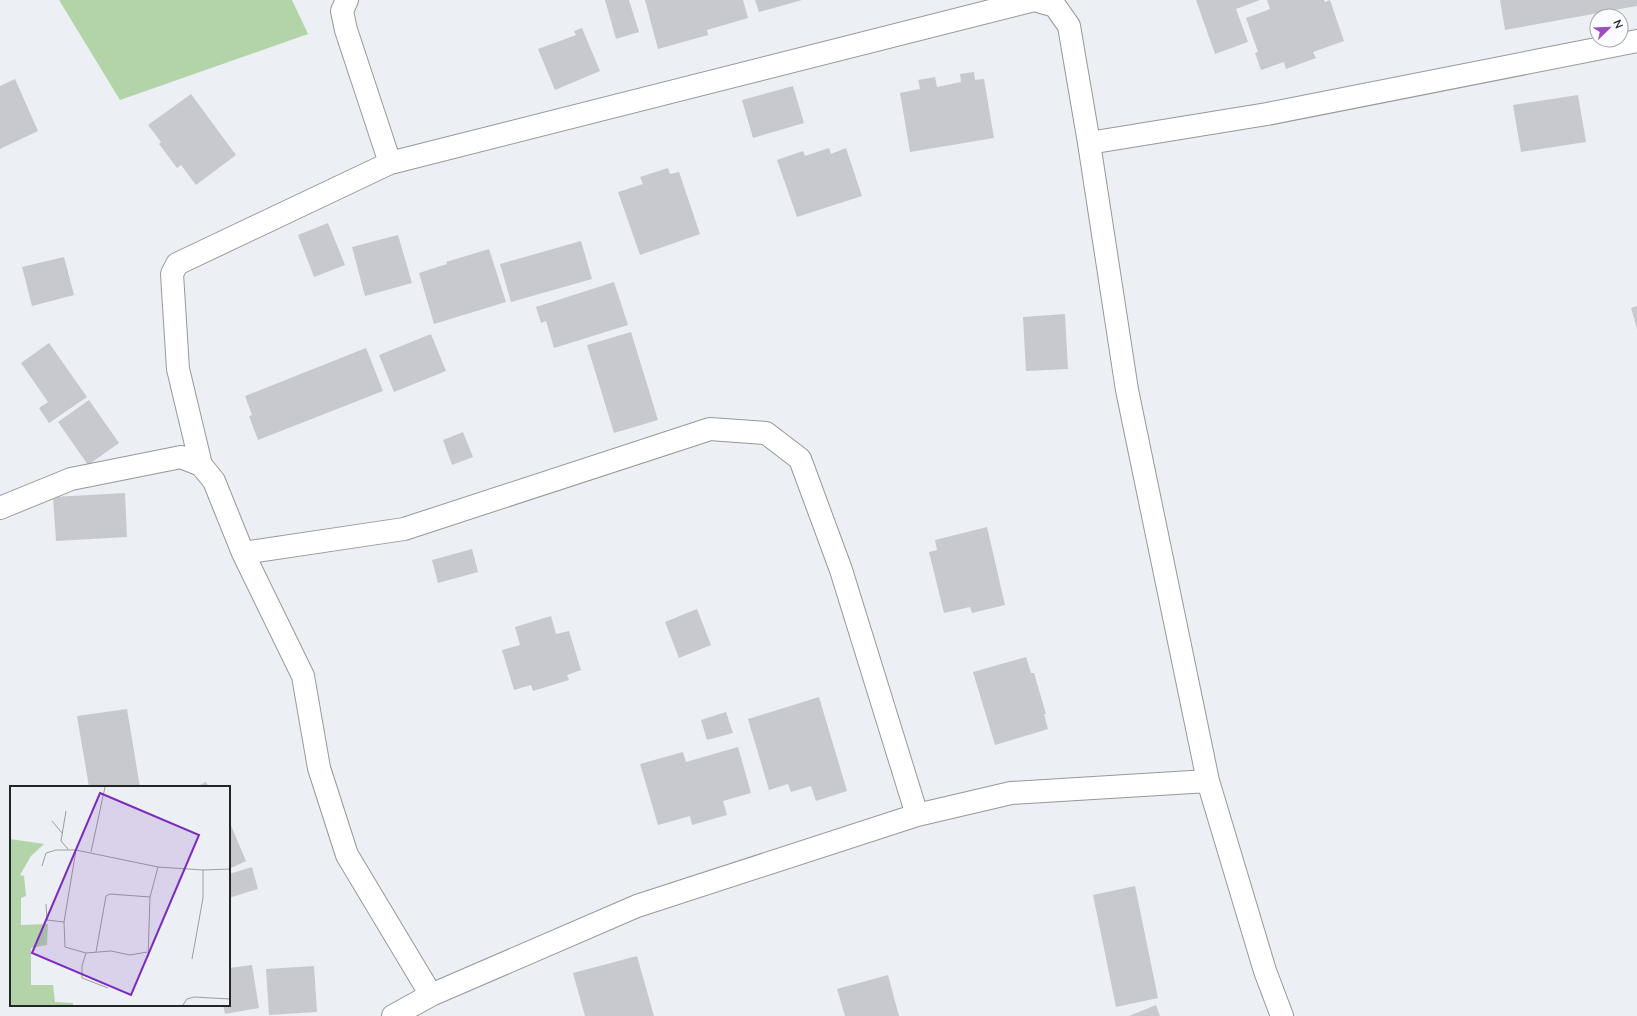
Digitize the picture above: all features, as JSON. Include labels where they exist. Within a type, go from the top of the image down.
[{"type":"street","points":[[347,0],[342,11],[346,30],[390,163]]},
{"type":"street","points":[[431,995],[347,855],[319,768],[303,676],[243,553],[214,481],[201,465],[178,369],[172,274],[176,264],[390,163],[1034,0],[1054,3],[1069,26],[1089,143],[1126,390],[1208,781],[1265,971],[1282,1016]]},
{"type":"street","points":[[1089,143],[1267,114],[1637,41]]},
{"type":"street","points":[[243,553],[404,529],[710,429],[766,433],[800,459],[841,570],[917,814]]},
{"type":"street","points":[[0,508],[71,479],[181,456],[201,465]]},
{"type":"street","points":[[393,1016],[431,995],[637,906],[917,814],[1011,793],[1208,781]]},
{"type":"green space","points":[[59,0],[292,0],[308,34],[120,100]]},
{"type":"building","points":[[605,0],[629,0],[639,32],[616,39]]},
{"type":"building","points":[[645,0],[743,0],[748,18],[707,30],[708,35],[658,49]]},
{"type":"building","points":[[755,0],[802,0],[759,12]]},
{"type":"building","points":[[1196,0],[1260,0],[1236,9],[1248,42],[1215,54]]},
{"type":"building","points":[[1267,0],[1324,0],[1325,2],[1330,0],[1344,41],[1313,52],[1316,58],[1286,69],[1284,62],[1261,70],[1255,53],[1258,52],[1246,18],[1270,9]]},
{"type":"building","points":[[1500,0],[1637,0],[1637,6],[1626,8],[1589,8],[1589,15],[1505,30]]},
{"type":"building","points":[[582,28],[600,71],[555,90],[538,49],[576,35],[574,31]]},
{"type":"building","points":[[974,72],[975,80],[984,79],[994,138],[910,152],[900,93],[920,89],[918,80],[935,77],[937,87],[961,82],[960,74]]},
{"type":"building","points":[[15,79],[38,131],[0,149],[0,86]]},
{"type":"building","points":[[793,86],[804,123],[753,138],[742,100]]},
{"type":"building","points":[[191,94],[236,155],[196,185],[181,165],[177,168],[159,144],[161,142],[148,125]]},
{"type":"building","points":[[1578,95],[1586,142],[1521,152],[1513,105]]},
{"type":"building","points":[[829,148],[831,154],[846,148],[862,196],[797,217],[777,160],[803,151],[805,156]]},
{"type":"building","points":[[668,168],[670,174],[679,172],[700,234],[640,255],[618,192],[643,184],[640,177]]},
{"type":"building","points":[[328,223],[345,265],[314,277],[298,235]]},
{"type":"building","points":[[398,235],[412,283],[365,296],[352,247]]},
{"type":"building","points":[[581,241],[592,279],[511,302],[500,264]]},
{"type":"building","points":[[489,249],[506,302],[434,324],[419,273],[447,264],[446,262]]},
{"type":"building","points":[[64,257],[74,295],[32,306],[22,267]]},
{"type":"building","points":[[614,282],[628,325],[554,348],[546,321],[541,323],[536,307]]},
{"type":"building","points":[[1637,306],[1637,329],[1631,308]]},
{"type":"building","points":[[1065,314],[1068,369],[1026,371],[1023,317]]},
{"type":"building","points":[[631,332],[658,420],[614,433],[587,345]]},
{"type":"building","points":[[431,334],[446,371],[394,392],[379,355]]},
{"type":"building","points":[[49,343],[87,397],[49,423],[39,408],[48,402],[21,363]]},
{"type":"building","points":[[366,348],[383,391],[258,440],[249,416],[252,415],[245,396]]},
{"type":"building","points":[[89,400],[119,443],[88,465],[58,422]]},
{"type":"building","points":[[463,432],[473,457],[452,465],[443,440]]},
{"type":"building","points":[[125,493],[127,537],[56,541],[53,497]]},
{"type":"building","points":[[987,527],[1005,605],[972,613],[970,607],[944,613],[929,552],[937,550],[935,540]]},
{"type":"building","points":[[472,549],[478,572],[438,583],[432,560]]},
{"type":"building","points":[[697,609],[711,645],[679,658],[665,622]]},
{"type":"building","points":[[551,616],[556,634],[569,631],[581,670],[567,675],[569,680],[533,691],[531,685],[514,690],[502,650],[520,645],[515,627]]},
{"type":"building","points":[[1026,657],[1031,673],[1034,673],[1046,714],[1044,714],[1048,729],[995,745],[973,672]]},
{"type":"building","points":[[819,697],[847,791],[816,801],[811,786],[791,792],[788,784],[769,790],[748,719]]},
{"type":"building","points":[[127,709],[140,786],[89,786],[77,716]]},
{"type":"building","points":[[726,712],[733,733],[707,740],[701,720]]},
{"type":"building","points":[[738,747],[751,793],[723,801],[727,815],[692,825],[690,816],[658,825],[640,764],[683,752],[686,762]]},
{"type":"building","points":[[206,782],[208,786],[198,786]]},
{"type":"building","points":[[230,823],[246,861],[230,869]]},
{"type":"building","points":[[252,867],[258,889],[230,898],[230,874]]},
{"type":"building","points":[[1135,886],[1158,998],[1116,1007],[1093,895]]},
{"type":"building","points":[[637,956],[654,1016],[585,1016],[573,973]]},
{"type":"building","points":[[252,965],[259,1008],[225,1014],[223,1006],[230,1006],[230,968]]},
{"type":"building","points":[[314,966],[317,1012],[269,1015],[266,969]]},
{"type":"building","points":[[888,975],[899,1016],[845,1016],[837,989]]},
{"type":"building","points":[[1156,1005],[1160,1016],[1129,1016]]}]
